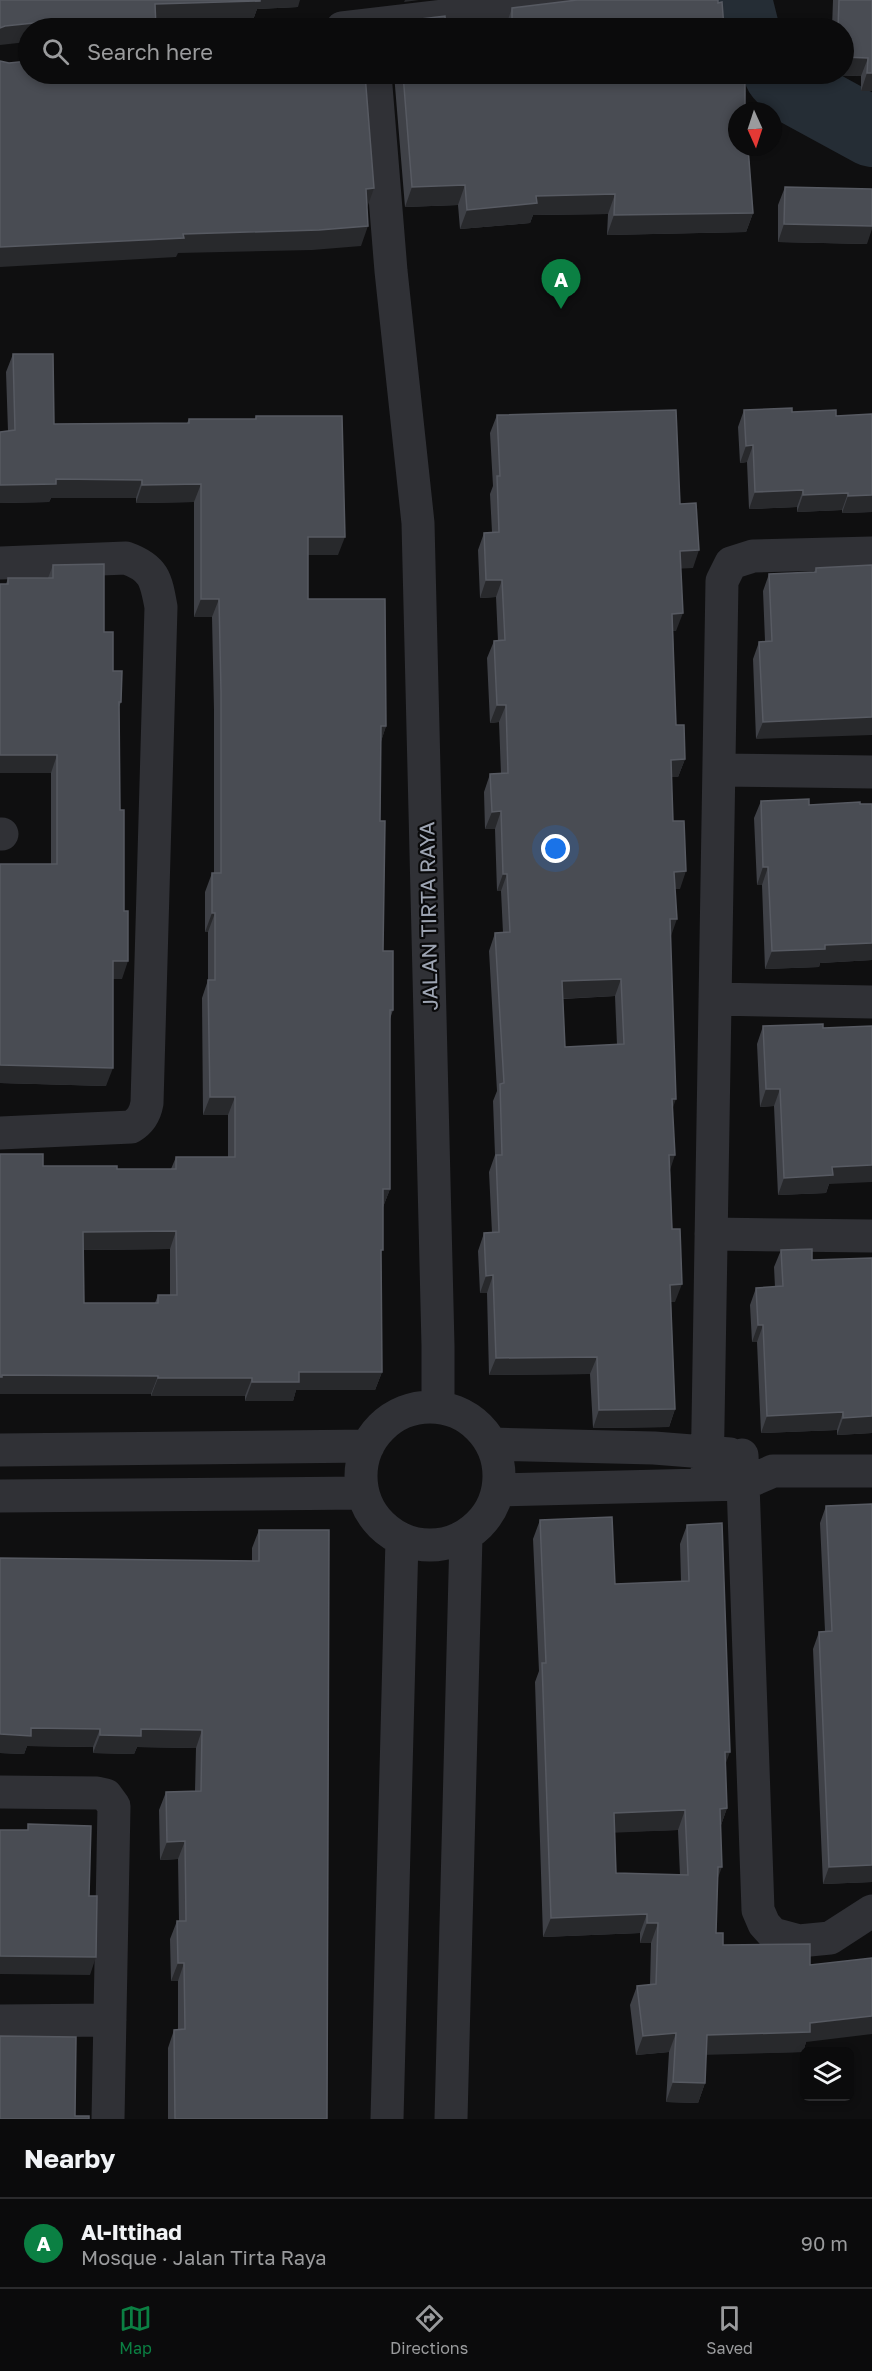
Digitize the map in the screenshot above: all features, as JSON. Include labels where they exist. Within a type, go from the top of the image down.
[{"type":"street","points":[[395,18],[578,0]]},
{"type":"street","name":"JALAN TIRTA RAYA","points":[[376,84],[391,271],[418,523],[438,1407]]},
{"type":"street","points":[[707,1468],[722,581],[731,563],[753,556],[872,553]]},
{"type":"street","points":[[0,563],[126,558],[141,563],[150,571],[157,584],[160,607],[145,1113],[139,1122],[131,1127],[0,1133]]},
{"type":"street","points":[[719,770],[872,772]]},
{"type":"street","points":[[715,999],[872,1002]]},
{"type":"street","points":[[711,1234],[872,1236]]},
{"type":"street","points":[[438,1407],[460,1413],[478,1426],[492,1444],[500,1467],[499,1490],[487,1516],[466,1536],[445,1543],[423,1544],[402,1539],[384,1528],[371,1512],[363,1493],[361,1477],[368,1446],[380,1429],[397,1416],[416,1408],[438,1407]]},
{"type":"street","points":[[492,1444],[654,1448],[707,1468]]},
{"type":"street","points":[[0,1450],[368,1446]]},
{"type":"street","points":[[499,1490],[707,1468],[872,1471]]},
{"type":"street","points":[[742,1470],[758,1910],[764,1924],[773,1934],[799,1941],[830,1938],[872,1911]]},
{"type":"street","points":[[0,1496],[363,1493]]},
{"type":"street","points":[[451,2119],[466,1536]]},
{"type":"street","points":[[387,2119],[402,1539]]},
{"type":"street","points":[[0,1792],[97,1793],[106,1795],[114,1806],[108,2119]]},
{"type":"street","points":[[0,2021],[110,2020]]},
{"type":"building","points":[[0,0],[260,0],[155,4],[156,18],[18,18],[18,25],[0,28]]},
{"type":"building","points":[[577,0],[718,0],[718,3],[722,2],[723,18],[512,18],[512,8]]},
{"type":"building","points":[[839,0],[872,0],[872,73],[867,73],[868,58],[854,57],[854,18],[838,18]]},
{"type":"building","points":[[0,61],[18,62],[18,84],[366,84],[374,188],[366,189],[368,226],[319,230],[183,234],[184,238],[0,247]]},
{"type":"building","points":[[404,84],[745,84],[745,102],[728,102],[728,156],[749,156],[753,213],[614,215],[615,194],[536,196],[537,203],[467,210],[465,185],[412,187]]},
{"type":"building","points":[[785,187],[872,189],[872,226],[784,224]]},
{"type":"building","points":[[13,354],[53,354],[54,424],[189,423],[189,419],[342,416],[345,537],[308,537],[308,599],[385,599],[386,726],[381,726],[380,821],[385,821],[383,951],[393,951],[393,1010],[390,1010],[390,1189],[383,1189],[383,1250],[381,1250],[382,1372],[299,1372],[299,1382],[252,1382],[252,1378],[158,1378],[158,1376],[2,1375],[0,1377],[0,1154],[43,1154],[43,1166],[117,1166],[117,1169],[176,1169],[176,1157],[235,1157],[235,1097],[210,1097],[208,980],[215,980],[215,913],[212,913],[212,873],[221,873],[221,692],[219,599],[201,599],[201,484],[142,485],[142,480],[56,479],[56,484],[0,485],[0,432],[15,430]],"holes":[[[176,1231],[177,1295],[158,1295],[158,1303],[84,1303],[83,1232]]]},
{"type":"building","points":[[792,408],[792,412],[836,410],[836,416],[872,414],[872,495],[848,496],[848,493],[803,495],[803,490],[755,492],[753,445],[746,446],[744,410]]},
{"type":"building","points":[[676,410],[680,504],[696,503],[699,550],[680,551],[683,613],[672,614],[676,725],[684,725],[685,759],[671,760],[673,821],[684,821],[686,871],[674,872],[677,919],[670,919],[676,1099],[672,1099],[675,1155],[669,1155],[672,1229],[680,1229],[682,1284],[670,1285],[675,1409],[599,1410],[597,1357],[496,1358],[493,1275],[486,1276],[484,1233],[499,1232],[496,1155],[502,1155],[500,1084],[504,1083],[495,933],[510,932],[507,874],[503,874],[501,811],[492,812],[490,774],[508,773],[506,705],[497,705],[494,641],[505,640],[502,580],[486,580],[484,533],[499,532],[497,476],[500,476],[497,415]],"holes":[[[621,979],[624,1044],[565,1047],[562,981]]]},
{"type":"building","points":[[104,564],[104,632],[113,632],[113,671],[122,671],[121,702],[119,702],[120,810],[124,810],[124,911],[128,911],[128,961],[113,961],[113,1068],[0,1065],[0,864],[57,864],[57,755],[0,755],[0,584],[8,584],[8,578],[53,578],[53,565]]},
{"type":"building","points":[[872,565],[872,717],[763,722],[759,642],[772,641],[769,574],[816,572],[816,568]]},
{"type":"building","points":[[809,799],[809,805],[860,802],[860,804],[872,804],[872,943],[825,945],[825,949],[772,951],[768,867],[763,867],[761,801]]},
{"type":"building","points":[[823,1024],[823,1028],[872,1026],[872,1165],[832,1167],[833,1175],[784,1178],[780,1089],[766,1089],[763,1026]]},
{"type":"building","points":[[812,1249],[812,1260],[872,1258],[872,1416],[843,1418],[843,1412],[767,1416],[763,1325],[758,1325],[756,1288],[783,1286],[781,1250]]},
{"type":"building","points":[[872,1504],[872,1865],[829,1867],[819,1632],[832,1631],[826,1506]]},
{"type":"building","points":[[612,1517],[615,1584],[689,1581],[687,1525],[722,1523],[730,1752],[725,1752],[727,1808],[720,1809],[722,1867],[718,1867],[716,1933],[723,1933],[723,1945],[810,1944],[810,1965],[872,1958],[872,2016],[810,2023],[810,2032],[707,2035],[705,2083],[673,2082],[676,2033],[643,2036],[637,1986],[656,1984],[658,1923],[647,1923],[647,1914],[551,1918],[542,1663],[546,1663],[540,1520]],"holes":[[[685,1810],[688,1875],[616,1873],[614,1813]]]},
{"type":"building","points":[[259,1530],[329,1530],[327,2119],[175,2119],[174,2030],[185,2029],[184,1963],[178,1963],[177,1921],[186,1921],[185,1841],[167,1842],[166,1792],[201,1791],[202,1730],[141,1729],[141,1736],[100,1735],[100,1729],[31,1728],[31,1736],[0,1734],[0,1558],[259,1561]]},
{"type":"building","points":[[28,1824],[91,1826],[89,1896],[97,1896],[96,1957],[0,1956],[0,1830],[28,1830]]},
{"type":"building","points":[[0,2036],[76,2037],[75,2116],[89,2116],[89,2119],[0,2119]]},
{"type":"waterway","points":[[737,0],[742,18]]},
{"type":"waterway","points":[[788,84],[793,89],[872,132]]},
{"type":"place","name":"Al-Ittihad","points":[[561,309]]}]
